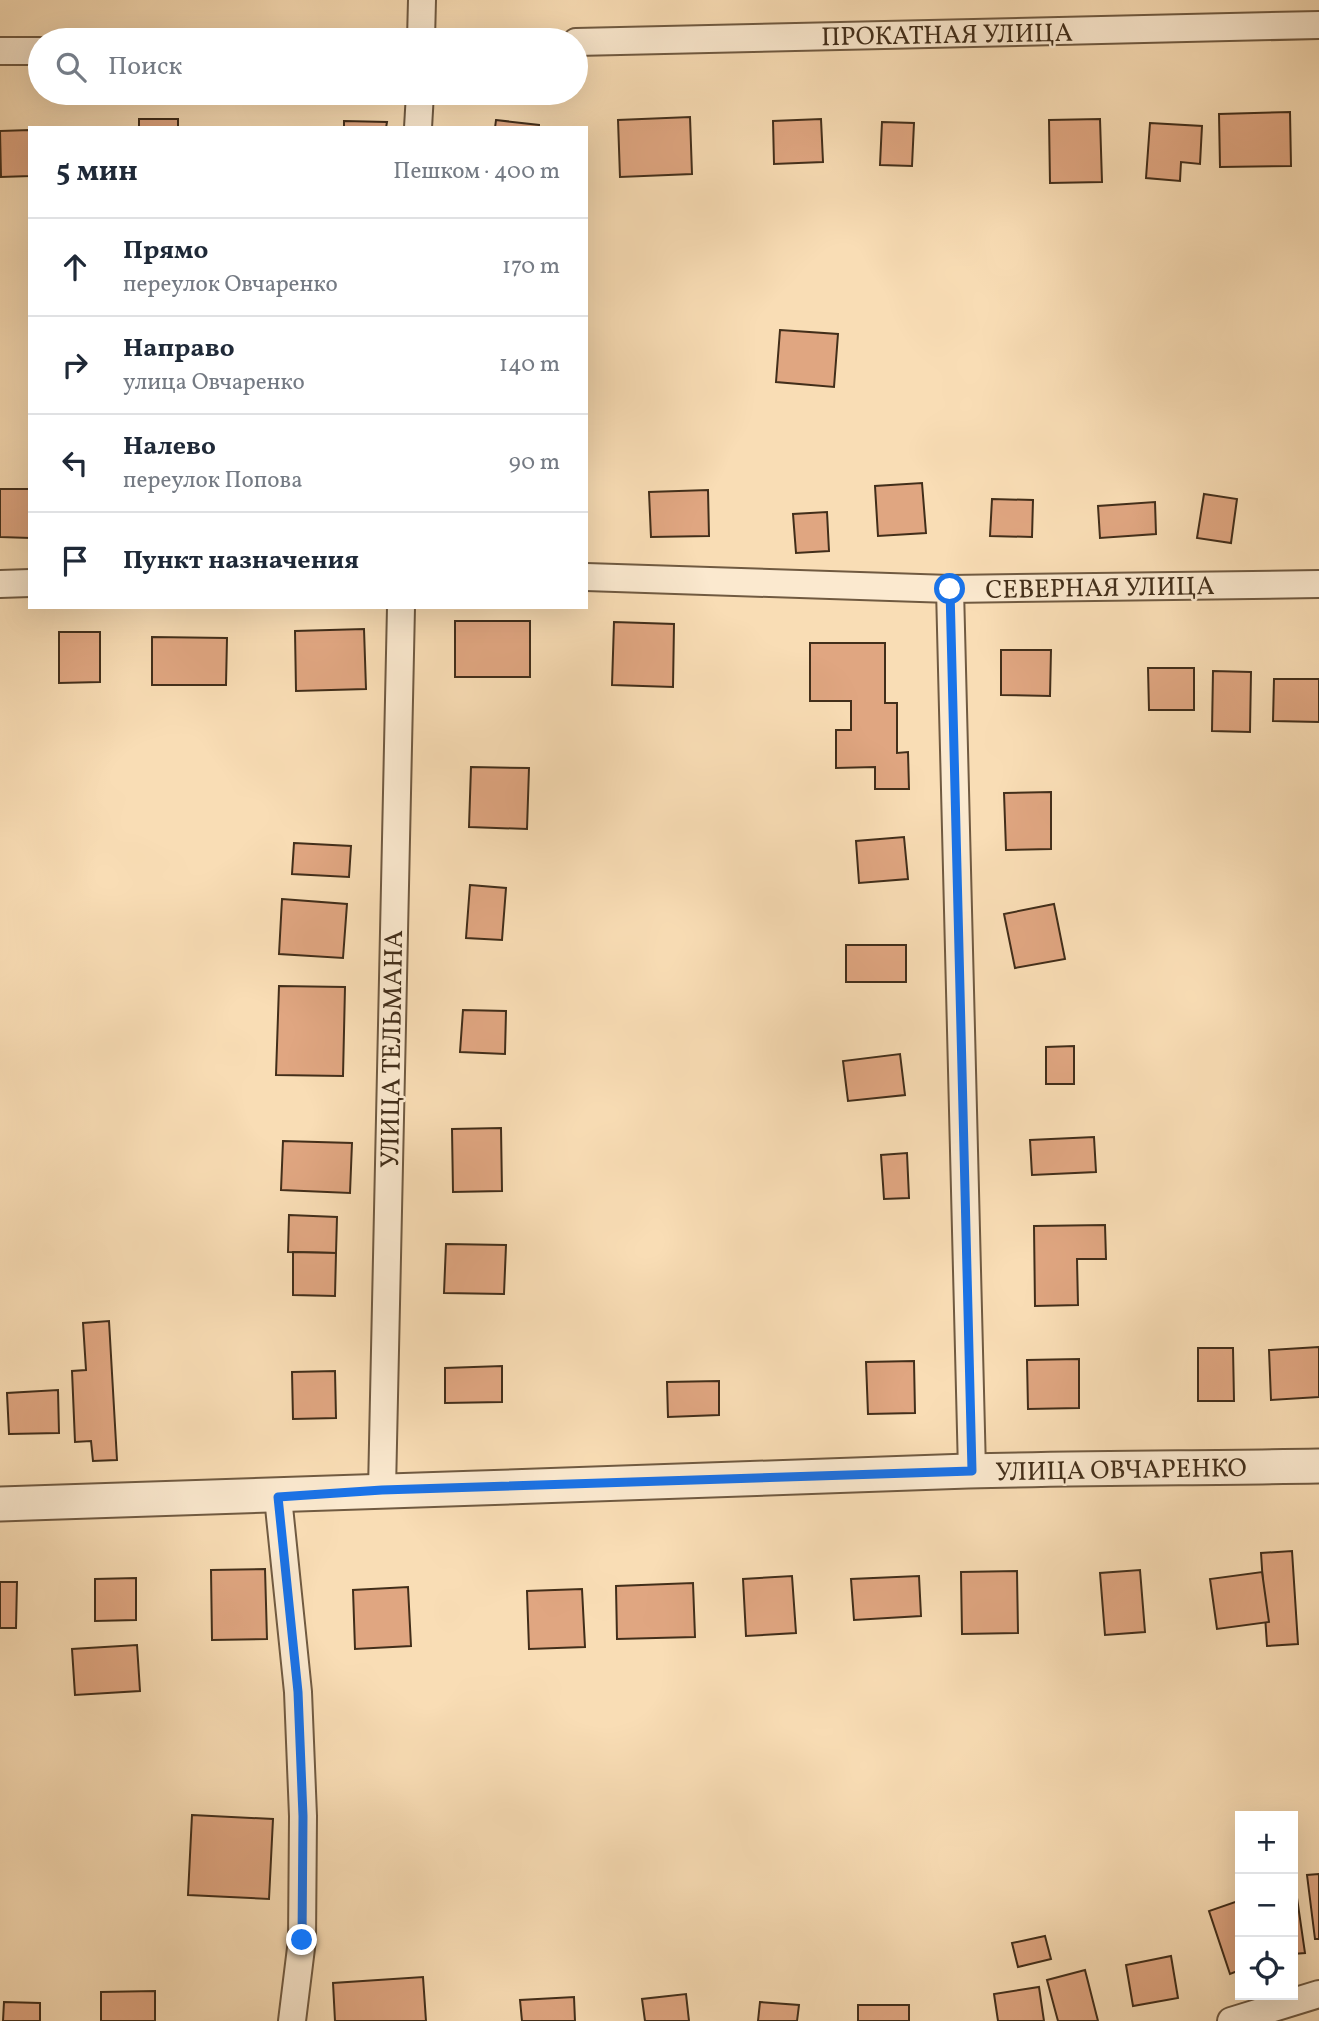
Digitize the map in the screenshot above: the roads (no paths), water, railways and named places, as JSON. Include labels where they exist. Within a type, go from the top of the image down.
[{"type":"street","points":[[421,28],[422,0]]},
{"type":"street","name":"ПРОКАТНАЯ УЛИЦА","points":[[588,43],[1319,25]]},
{"type":"street","points":[[0,51],[28,51]]},
{"type":"street","points":[[418,126],[419,105]]},
{"type":"street","name":"СЕВЕРНАЯ УЛИЦА","points":[[588,577],[950,589],[1319,584]]},
{"type":"street","points":[[0,584],[28,583]]},
{"type":"street","points":[[950,589],[972,1471]]},
{"type":"street","name":"УЛИЦА ТЕЛЬМАНА","points":[[382,1490],[401,609]]},
{"type":"street","name":"УЛИЦА ОВЧАРЕНКО","points":[[0,1504],[278,1497],[382,1490],[972,1471],[1319,1466]]},
{"type":"street","points":[[278,1497],[298,1692],[303,1816],[302,1940],[292,2021]]},
{"type":"street","points":[[1231,2021],[1319,1994]]}]
